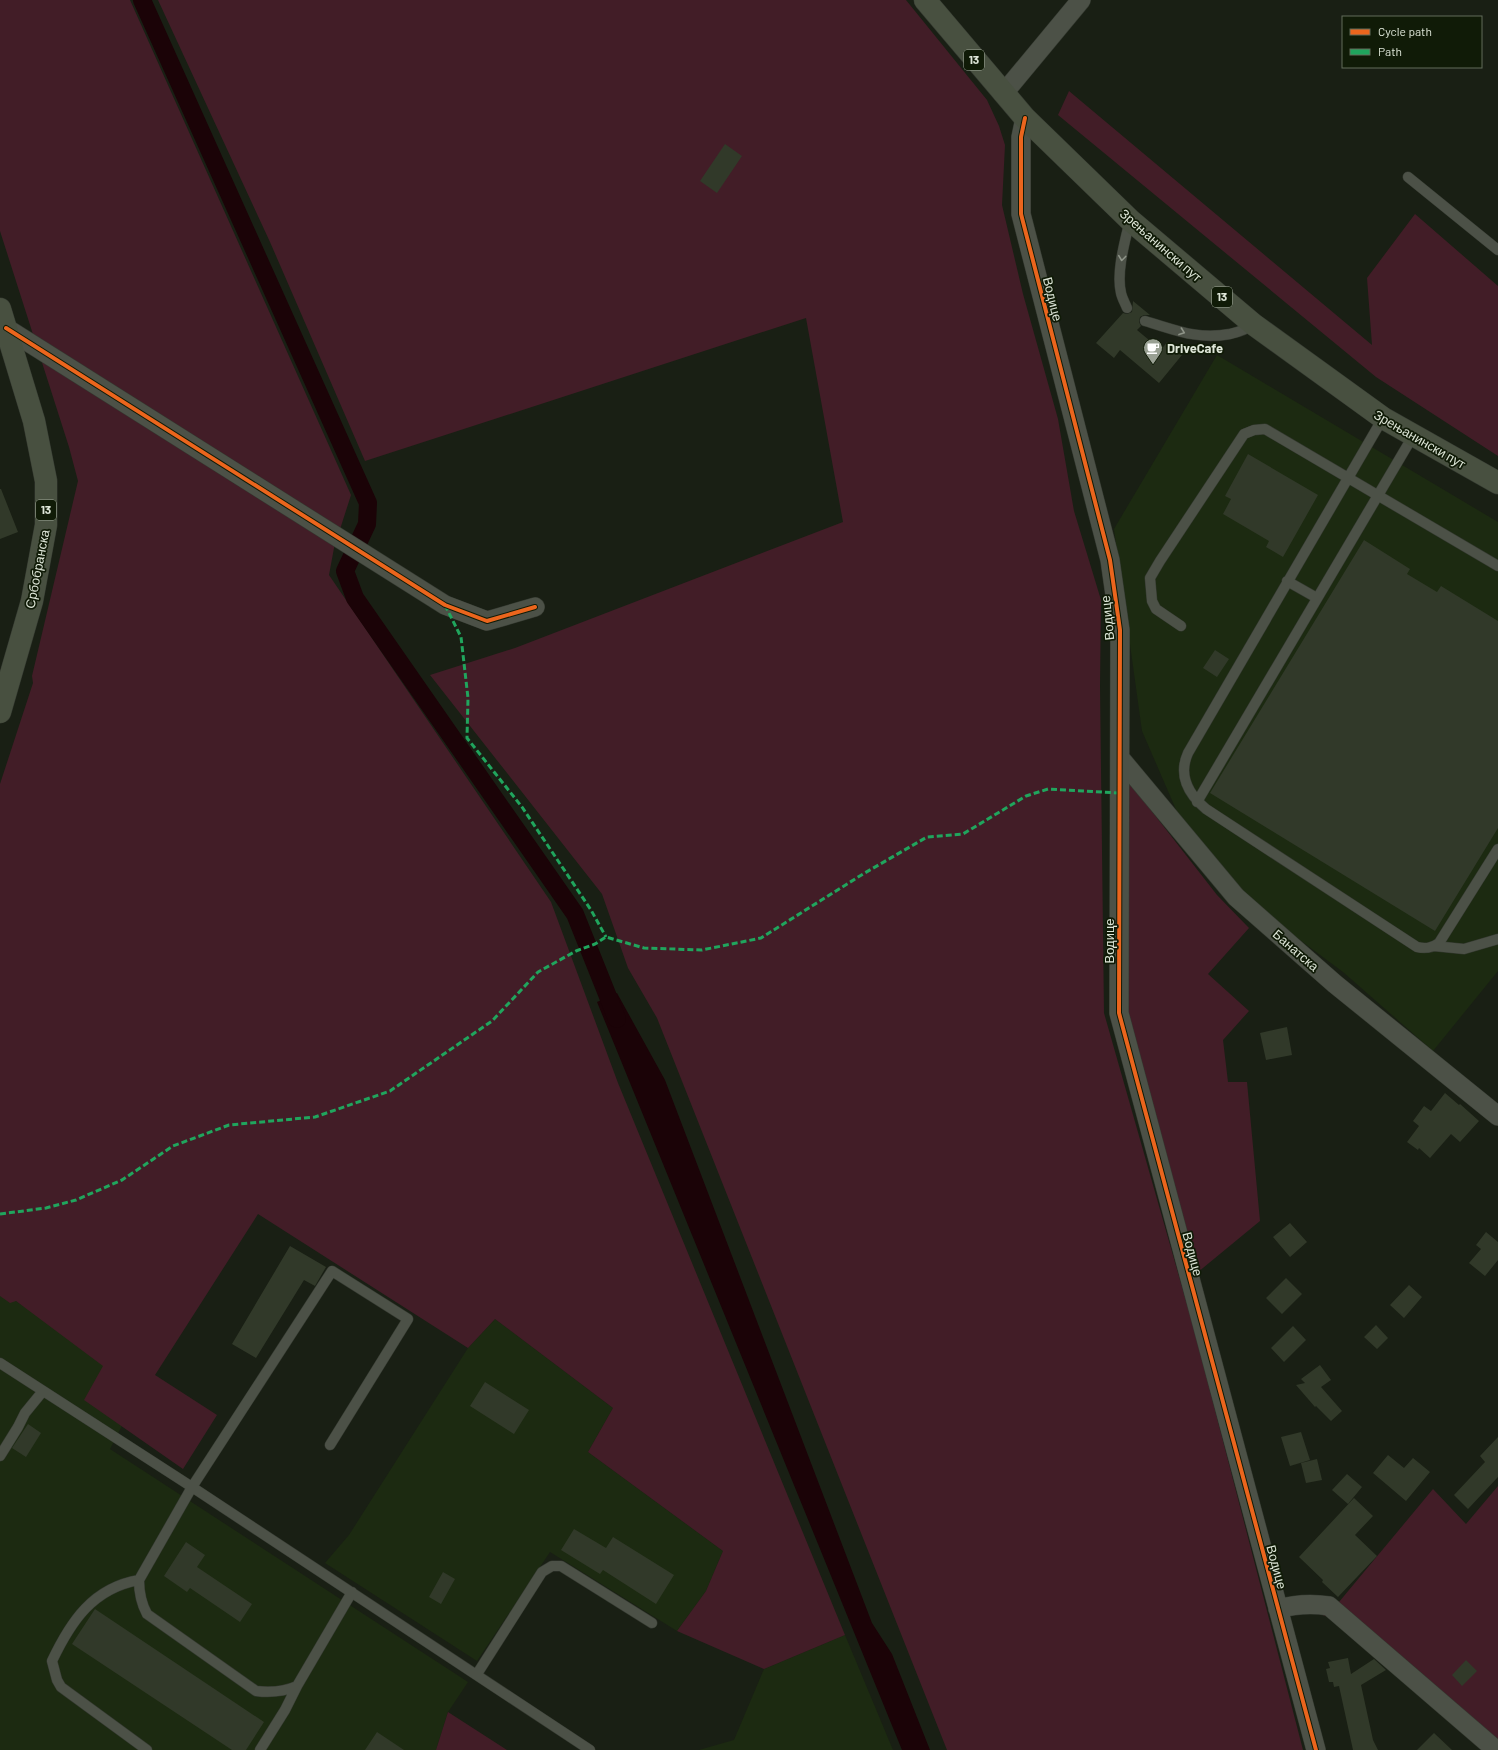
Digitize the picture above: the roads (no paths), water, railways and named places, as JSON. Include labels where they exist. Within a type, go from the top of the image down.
[{"type":"main road","name":"Зрењанински пут","points":[[925,0],[1003,94],[1025,118],[1130,220],[1253,324],[1383,418],[1498,483]]},
{"type":"main road","name":"Србобранска","points":[[0,712],[32,602],[46,525],[46,481],[34,421],[3,319]]},
{"type":"street","points":[[1003,94],[1082,0]]},
{"type":"street","name":"Водице","points":[[1025,118],[1021,137],[1021,214],[1110,560],[1120,630],[1119,1013],[1316,1750]]},
{"type":"street","points":[[3,319],[336,537],[445,605],[487,621],[535,607]]},
{"type":"street","name":"Банатска","points":[[1120,758],[1236,897],[1335,984],[1498,1116]]},
{"type":"street","points":[[1278,1609],[1312,1603],[1329,1606],[1496,1750]]},
{"type":"lane","points":[[1408,177],[1498,250]]},
{"type":"lane","points":[[1127,308],[1121,294],[1120,277],[1124,247],[1130,220]]},
{"type":"lane","points":[[1145,321],[1191,335],[1207,337],[1238,332],[1253,324]]},
{"type":"lane","points":[[1383,418],[1184,760],[1183,769],[1187,785],[1197,802],[1417,947],[1423,948],[1434,946],[1464,949],[1498,939]]},
{"type":"lane","points":[[1181,626],[1156,609],[1150,592],[1150,578],[1244,434],[1254,430],[1265,429],[1498,566]]},
{"type":"lane","points":[[1197,802],[1414,436]]},
{"type":"lane","points":[[1287,581],[1317,598]]},
{"type":"lane","points":[[1434,946],[1439,943],[1498,849]]},
{"type":"lane","points":[[297,1686],[280,1692],[268,1693],[256,1691],[147,1614],[140,1599],[139,1580],[192,1487],[332,1271],[408,1319],[330,1445]]},
{"type":"lane","points":[[0,1363],[192,1487],[590,1750]]},
{"type":"lane","points":[[0,1456],[25,1413],[43,1391]]},
{"type":"lane","points":[[477,1674],[542,1572],[552,1566],[561,1566],[652,1623]]},
{"type":"lane","points":[[139,1580],[113,1587],[90,1604],[70,1628],[52,1661],[57,1680],[61,1687],[147,1750]]},
{"type":"lane","points":[[260,1750],[285,1710],[297,1686],[352,1592]]},
{"type":"waterway","points":[[142,0],[368,503],[367,524],[345,571],[355,598],[575,914],[617,1019]]},
{"type":"place","name":"DriveCafe","points":[[1153,365]]}]
